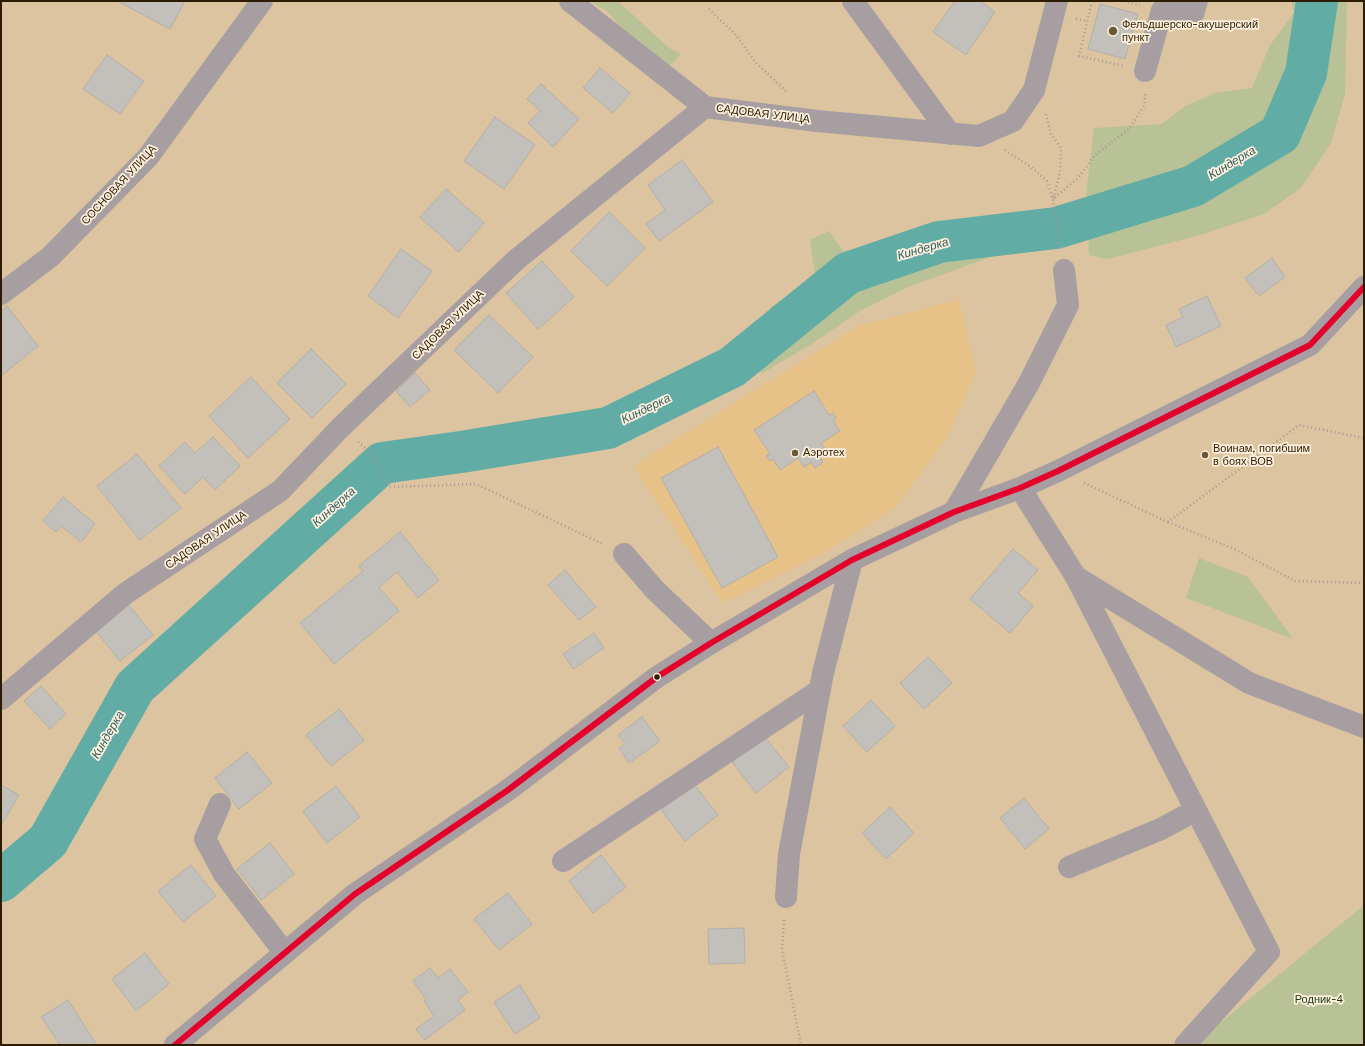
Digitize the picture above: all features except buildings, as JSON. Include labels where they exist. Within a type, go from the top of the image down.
[{"type":"street","name":"СОСНОВАЯ УЛИЦА","points":[[1,294],[50,258],[148,158],[262,1]]},
{"type":"street","points":[[570,1],[705,107]]},
{"type":"street","points":[[853,1],[950,134]]},
{"type":"street","points":[[979,136],[1013,121],[1034,90],[1057,1]]},
{"type":"street","points":[[1145,71],[1162,10],[1193,14],[1197,1]]},
{"type":"street","name":"САДОВАЯ УЛИЦА","points":[[1,698],[126,593],[280,491],[340,428],[516,260],[705,107],[817,121],[979,136]]},
{"type":"street","points":[[954,512],[1029,383],[1068,305],[1064,270]]},
{"type":"street","points":[[175,1045],[355,894],[508,790],[657,677],[711,643],[852,560],[954,512],[1020,488],[1058,471],[1310,345],[1364,288]]},
{"type":"street","points":[[1020,488],[1076,577],[1269,952],[1185,1045]]},
{"type":"street","points":[[624,554],[655,590],[711,643]]},
{"type":"street","points":[[786,897],[789,854],[820,690],[852,560]]},
{"type":"street","points":[[1076,577],[1249,683],[1364,727]]},
{"type":"street","points":[[563,861],[820,690]]},
{"type":"street","points":[[220,804],[205,839],[224,874],[285,953]]},
{"type":"street","points":[[1069,867],[1161,829],[1196,810]]},
{"type":"path","points":[[1053,199],[1078,178],[1095,154],[1129,129],[1144,106],[1147,84],[1145,71],[1079,56],[1092,1]]},
{"type":"path","points":[[709,9],[737,36],[756,62],[789,94]]},
{"type":"path","points":[[1034,90],[1045,111],[1051,134],[1061,148],[1060,172],[1053,199]]},
{"type":"path","points":[[979,136],[1007,151],[1031,167],[1047,181],[1053,199],[1064,270]]},
{"type":"path","points":[[1168,522],[1299,425],[1364,438]]},
{"type":"path","points":[[369,451],[390,487],[476,484],[624,554]]},
{"type":"path","points":[[1058,471],[1168,522],[1232,548],[1295,581],[1364,583]]},
{"type":"path","points":[[786,897],[782,949],[801,1045]]},
{"type":"shaded area","name":"Аэротех","points":[[959,299],[976,373],[945,441],[895,508],[829,550],[723,603],[633,466],[858,326]]},
{"type":"green space","points":[[590,1],[618,1],[669,48],[681,54],[667,69],[640,49],[607,11]]},
{"type":"green space","points":[[1291,1],[1347,1],[1345,94],[1331,143],[1301,188],[1264,214],[1200,235],[1108,259],[1089,255],[1086,195],[1094,128],[1162,124],[1185,106],[1215,93],[1252,88],[1270,45],[1294,13]]},
{"type":"green space","points":[[967,219],[1003,234],[996,255],[908,287],[860,311],[810,345],[761,374],[752,351],[771,307],[815,276],[810,240],[829,231],[843,251],[877,245]]},
{"type":"green space","points":[[1199,558],[1248,577],[1293,639],[1186,598]]},
{"type":"green space","name":"Родник-4","points":[[1364,905],[1364,1045],[1193,1045]]},
{"type":"waterway","name":"Киндерка","points":[[1,881],[48,841],[135,687],[382,463],[461,452],[608,428],[732,367],[848,273],[939,242],[1056,228],[1193,186],[1280,134],[1306,73],[1317,1]]},
{"type":"transit line","points":[[175,1045],[355,894],[508,790],[657,677],[711,643],[852,560],[954,512],[1020,488],[1058,471],[1310,345],[1364,287]]},
{"type":"place","name":"Фельдшерско-акушерский пункт","points":[[1113,31]]},
{"type":"place","name":"Аэротех","points":[[795,453]]},
{"type":"place","name":"Воинам, погибшим в боях ВОВ","points":[[1205,455]]}]
